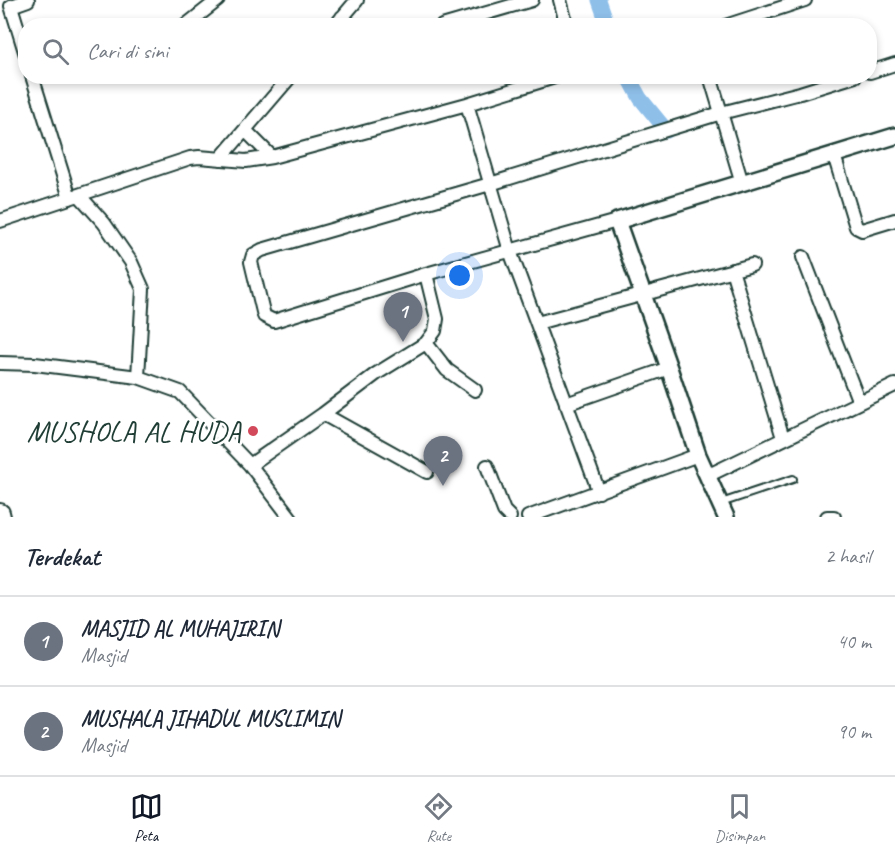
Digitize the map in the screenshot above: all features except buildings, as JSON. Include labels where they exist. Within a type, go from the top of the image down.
[{"type":"street","points":[[18,29],[10,3],[28,0]]},
{"type":"street","points":[[195,18],[218,0]]},
{"type":"street","points":[[346,18],[357,0]]},
{"type":"street","points":[[470,18],[532,0]]},
{"type":"street","points":[[560,0],[565,18]]},
{"type":"street","points":[[750,18],[805,0]]},
{"type":"street","points":[[877,70],[895,64]]},
{"type":"street","points":[[35,84],[75,196],[104,223],[131,262],[143,289],[138,377]]},
{"type":"street","points":[[220,159],[284,84]]},
{"type":"street","points":[[0,221],[190,158],[246,161],[272,157],[532,84]]},
{"type":"street","points":[[712,84],[742,183]]},
{"type":"street","points":[[829,84],[721,112],[490,184],[262,250],[253,255],[251,262],[264,316],[273,321],[426,274],[617,221],[895,136]]},
{"type":"street","points":[[467,104],[510,251],[599,492]]},
{"type":"street","points":[[245,130],[272,157]]},
{"type":"street","points":[[834,155],[856,227],[862,230],[895,220]]},
{"type":"street","points":[[617,221],[698,455],[723,510]]},
{"type":"street","points":[[803,257],[859,402]]},
{"type":"street","points":[[537,323],[752,265]]},
{"type":"street","points":[[732,270],[783,438]]},
{"type":"street","points":[[250,465],[376,374],[426,343],[435,331],[437,319],[426,274]]},
{"type":"street","points":[[426,343],[447,370],[475,390]]},
{"type":"street","points":[[0,363],[35,364],[138,377],[180,392],[250,465],[290,517]]},
{"type":"street","points":[[566,404],[669,368]]},
{"type":"street","points":[[707,476],[895,386]]},
{"type":"street","points":[[323,414],[427,472]]},
{"type":"street","points":[[528,517],[698,455]]},
{"type":"street","points":[[487,466],[504,511],[510,517]]},
{"type":"street","points":[[827,517],[834,517]]},
{"type":"lane","points":[[723,510],[793,479]]},
{"type":"waterway","points":[[599,0],[605,18]]},
{"type":"waterway","points":[[632,84],[640,98],[667,131]]},
{"type":"place","name":"MASJID AL MUHAJIRIN","points":[[403,342]]},
{"type":"place","name":"MUSHOLA AL HUDA","points":[[253,431]]},
{"type":"place","name":"MUSHALA JIHADUL MUSLIMIN","points":[[443,486]]}]
